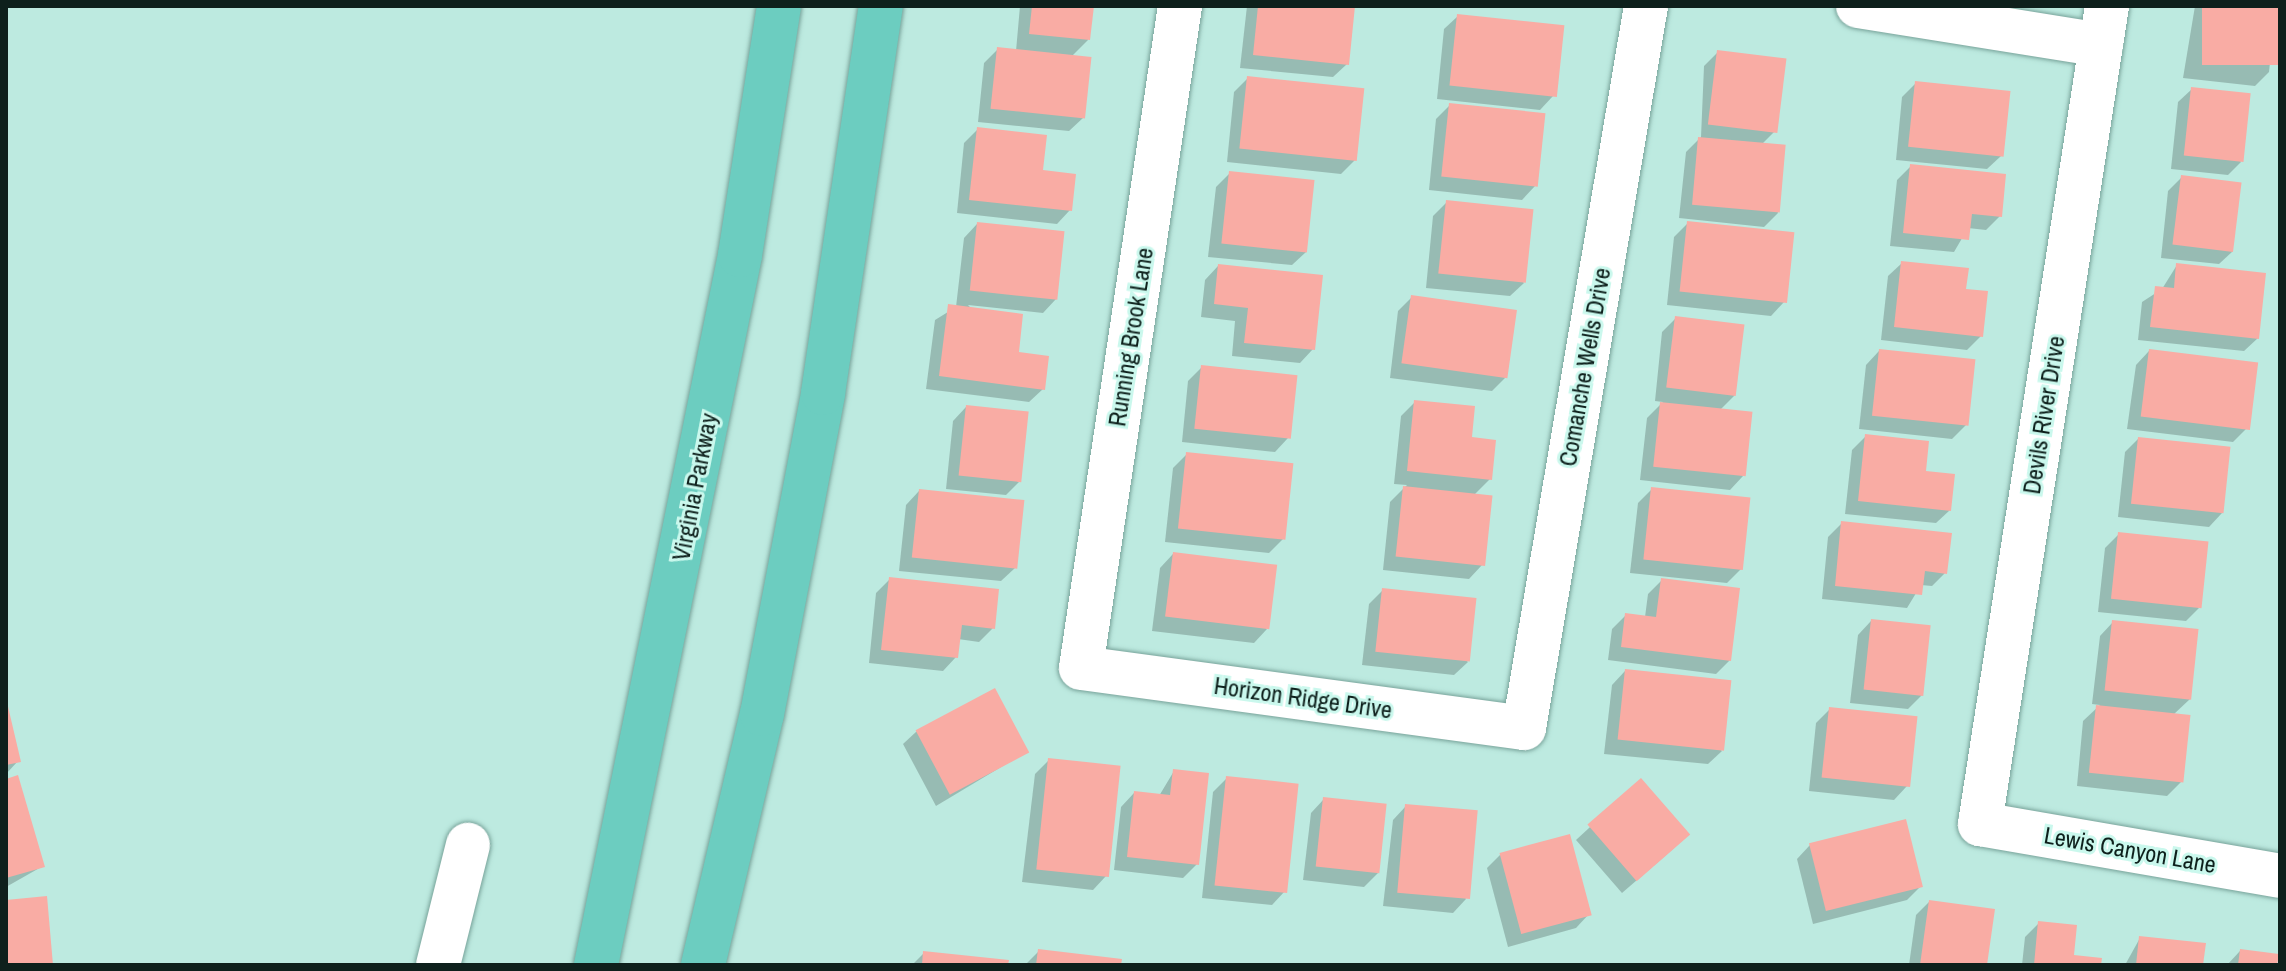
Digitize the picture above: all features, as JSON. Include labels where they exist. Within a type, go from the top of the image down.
[{"type":"main road","name":"Virginia Parkway","points":[[596,965],[740,255],[779,6]]},
{"type":"main road","points":[[703,965],[762,714],[820,408],[881,6]]},
{"type":"street","name":"Running Brook Lane","points":[[1081,668],[1180,6]]},
{"type":"street","name":"Comanche Wells Drive","points":[[1524,728],[1646,6]]},
{"type":"street","points":[[1858,6],[2104,26]]},
{"type":"street","name":"Devils River Drive","points":[[1980,824],[2104,26]]},
{"type":"street","name":"Horizon Ridge Drive","points":[[1081,668],[1524,728]]},
{"type":"street","name":"Lewis Canyon Lane","points":[[1980,824],[2280,876]]},
{"type":"street","points":[[438,965],[468,845]]},
{"type":"building","points":[[1032,6],[1094,6],[1090,40],[1029,34]]},
{"type":"building","points":[[1258,6],[1355,6],[1349,65],[1253,55]]},
{"type":"building","points":[[2202,6],[2278,6],[2278,65],[2202,65]]},
{"type":"building","points":[[1457,14],[1564,25],[1557,97],[1449,86]]},
{"type":"building","points":[[997,47],[1091,57],[1085,119],[991,109]]},
{"type":"building","points":[[1717,50],[1786,59],[1777,133],[1708,124]]},
{"type":"building","points":[[1247,76],[1364,88],[1357,161],[1239,149]]},
{"type":"building","points":[[1915,81],[2010,91],[2004,157],[1908,147]]},
{"type":"building","points":[[2191,87],[2251,93],[2243,162],[2184,156]]},
{"type":"building","points":[[1449,103],[1545,113],[1538,187],[1441,177]]},
{"type":"building","points":[[977,127],[1047,135],[1043,170],[1076,174],[1072,211],[969,200]]},
{"type":"building","points":[[1698,137],[1786,145],[1780,212],[1692,205]]},
{"type":"building","points":[[1910,164],[2006,174],[2002,217],[1972,214],[1969,240],[1903,233]]},
{"type":"building","points":[[1229,171],[1315,180],[1307,253],[1221,244]]},
{"type":"building","points":[[2181,175],[2242,182],[2233,252],[2172,244]]},
{"type":"building","points":[[1446,200],[1534,209],[1526,283],[1438,274]]},
{"type":"building","points":[[1687,221],[1794,232],[1787,303],[1680,292]]},
{"type":"building","points":[[977,222],[1065,231],[1057,300],[970,291]]},
{"type":"building","points":[[1901,261],[1969,268],[1966,289],[1988,291],[1983,337],[1894,327]]},
{"type":"building","points":[[2176,263],[2266,273],[2259,339],[2150,327],[2155,286],[2174,288]]},
{"type":"building","points":[[1218,264],[1323,275],[1315,350],[1244,343],[1248,308],[1214,304]]},
{"type":"building","points":[[1411,295],[1517,310],[1507,378],[1401,363]]},
{"type":"building","points":[[948,304],[1023,314],[1019,352],[1049,356],[1045,390],[939,376]]},
{"type":"building","points":[[1675,316],[1744,325],[1736,396],[1666,387]]},
{"type":"building","points":[[1879,349],[1975,359],[1968,426],[1872,416]]},
{"type":"building","points":[[2149,349],[2258,362],[2250,430],[2141,416]]},
{"type":"building","points":[[1201,365],[1297,375],[1291,439],[1194,429]]},
{"type":"building","points":[[1414,400],[1475,406],[1472,437],[1496,440],[1492,480],[1407,471]]},
{"type":"building","points":[[1660,402],[1752,412],[1746,476],[1653,467]]},
{"type":"building","points":[[966,405],[1029,412],[1021,482],[959,476]]},
{"type":"building","points":[[1865,434],[1929,441],[1926,471],[1955,474],[1951,511],[1858,501]]},
{"type":"building","points":[[2138,437],[2230,447],[2223,513],[2131,504]]},
{"type":"building","points":[[1186,452],[1293,463],[1285,540],[1178,529]]},
{"type":"building","points":[[1403,486],[1493,495],[1485,566],[1396,557]]},
{"type":"building","points":[[1651,487],[1750,497],[1743,570],[1643,560]]},
{"type":"building","points":[[919,489],[1024,500],[1017,569],[912,558]]},
{"type":"building","points":[[1841,521],[1952,533],[1947,574],[1925,571],[1922,595],[1835,586]]},
{"type":"building","points":[[2118,532],[2209,542],[2201,608],[2111,599]]},
{"type":"building","points":[[1173,552],[1277,565],[1269,629],[1165,617]]},
{"type":"building","points":[[889,577],[999,589],[995,629],[962,625],[958,658],[881,650]]},
{"type":"building","points":[[1661,578],[1740,588],[1731,661],[1621,647],[1625,613],[1656,617]]},
{"type":"building","points":[[1382,588],[1476,598],[1470,662],[1375,652]]},
{"type":"building","points":[[1871,619],[1931,625],[1923,696],[1864,690]]},
{"type":"building","points":[[2112,620],[2199,629],[2191,700],[2105,691]]},
{"type":"building","points":[[1625,669],[1731,680],[1724,751],[1618,740]]},
{"type":"building","points":[[995,688],[1029,752],[950,795],[916,730]]},
{"type":"building","points":[[6,698],[21,762],[6,765]]},
{"type":"building","points":[[2096,705],[2190,715],[2183,783],[2089,773]]},
{"type":"building","points":[[1829,707],[1918,716],[1910,787],[1822,778]]},
{"type":"building","points":[[1048,758],[1121,766],[1109,877],[1036,869]]},
{"type":"building","points":[[1173,769],[1209,773],[1199,865],[1127,857],[1134,791],[1170,795]]},
{"type":"building","points":[[18,775],[45,867],[6,878],[6,779]]},
{"type":"building","points":[[1226,776],[1299,784],[1287,893],[1215,885]]},
{"type":"building","points":[[1641,778],[1690,835],[1637,881],[1587,825]]},
{"type":"building","points":[[1323,797],[1387,804],[1379,873],[1316,867]]},
{"type":"building","points":[[1405,804],[1478,810],[1470,899],[1397,893]]},
{"type":"building","points":[[1906,819],[1923,887],[1826,911],[1809,843]]},
{"type":"building","points":[[1570,834],[1592,915],[1521,934],[1499,853]]},
{"type":"building","points":[[47,896],[53,965],[6,965],[6,900]]},
{"type":"building","points":[[1929,900],[1995,909],[1987,965],[1920,965]]},
{"type":"building","points":[[2038,921],[2077,925],[2074,955],[2102,958],[2101,965],[2034,965]]},
{"type":"building","points":[[2139,936],[2206,943],[2203,965],[2136,965]]},
{"type":"building","points":[[1038,949],[1122,959],[1121,965],[1036,965]]},
{"type":"building","points":[[2240,949],[2279,954],[2277,965],[2238,965]]},
{"type":"building","points":[[923,951],[1009,960],[1008,965],[922,965]]}]
